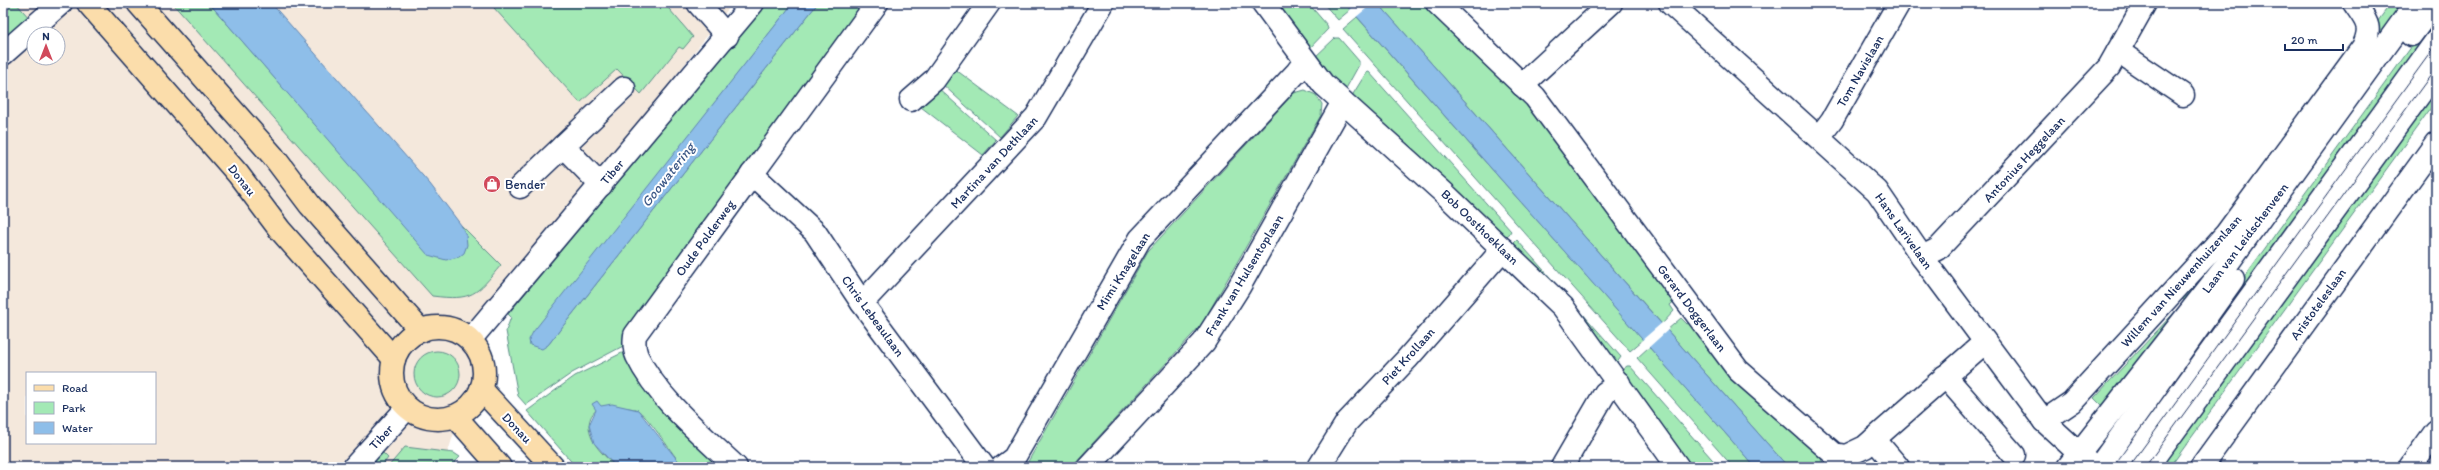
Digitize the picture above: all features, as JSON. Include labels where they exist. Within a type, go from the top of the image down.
[{"type":"main road","name":"Donau","points":[[88,3],[238,174],[280,230],[394,359]]},
{"type":"main road","points":[[138,3],[273,156],[310,205],[421,331]]},
{"type":"main road","points":[[446,328],[458,332],[470,340],[482,362],[484,375],[481,389],[466,410],[455,416],[430,419],[407,408],[399,398],[393,385],[392,372],[394,359],[400,347],[409,337],[421,331],[446,328]]},
{"type":"main road","name":"Donau","points":[[481,389],[553,467]]},
{"type":"main road","points":[[455,416],[500,467]]},
{"type":"street","points":[[3,54],[61,3]]},
{"type":"street","points":[[698,3],[727,36]]},
{"type":"street","name":"Tiber","points":[[470,340],[754,3]]},
{"type":"street","name":"Oude Polderweg","points":[[736,467],[675,408],[649,376],[636,355],[634,344],[635,335],[877,3]]},
{"type":"street","points":[[911,100],[934,80],[989,3]]},
{"type":"street","name":"Martina van Dethlaan","points":[[862,303],[1036,117],[1103,3]]},
{"type":"street","name":"Bob Oosthoeklaan","points":[[1263,3],[1323,84],[1503,249],[1563,307],[1678,467]]},
{"type":"street","name":"Gerard Doggerlaan","points":[[1437,3],[1535,97],[1738,370],[1834,454],[1846,456],[1856,453],[1985,342]]},
{"type":"street","points":[[1522,85],[1611,3]]},
{"type":"street","name":"Hans Larivelaan","points":[[1670,3],[1878,191],[1922,257],[2073,460],[2094,467]]},
{"type":"street","name":"Tom Navislaan","points":[[1819,137],[1832,120],[1900,3]]},
{"type":"street","name":"Antonius Heggelaan","points":[[1922,257],[1938,249],[2006,179],[2109,67],[2145,3]]},
{"type":"street","name":"Willem van Nieuwenhuizenlaan","points":[[2044,421],[2072,402],[2226,234],[2363,47],[2369,28],[2366,18],[2354,3]]},
{"type":"street","name":"Laan van Leidschenveen","points":[[2073,460],[2223,270],[2416,3]]},
{"type":"street","name":"Laan van Leidschenveen","points":[[2099,467],[2435,3]]},
{"type":"street","points":[[2127,467],[2436,41]]},
{"type":"street","points":[[2118,51],[2183,95]]},
{"type":"street","name":"Mimi Knagelaan","points":[[1002,467],[1014,458],[1140,239],[1297,72],[1305,61]]},
{"type":"street","points":[[2148,467],[2436,72]]},
{"type":"street","points":[[520,187],[624,88]]},
{"type":"street","name":"Frank van Hulsentoplaan","points":[[1088,467],[1204,342],[1239,287],[1343,102]]},
{"type":"street","name":"Aristoteleslaan","points":[[2201,467],[2436,143]]},
{"type":"street","points":[[563,146],[601,186]]},
{"type":"street","name":"Chris Lebeaulaan","points":[[752,174],[815,232],[862,303],[984,467]]},
{"type":"street","name":"Piet Krollaan","points":[[1319,467],[1347,422],[1407,359],[1503,249]]},
{"type":"street","points":[[1945,376],[2014,455]]},
{"type":"street","points":[[1562,467],[1605,393],[1619,383]]},
{"type":"street","name":"Tiber","points":[[354,467],[407,408]]},
{"type":"street","points":[[2410,467],[2436,431]]},
{"type":"street","points":[[1874,439],[1898,467]]},
{"type":"shaded area","points":[[3,3],[733,3],[496,304],[443,467],[3,467]]},
{"type":"green space","points":[[3,3],[16,3],[30,19],[3,42]]},
{"type":"green space","points":[[172,3],[209,3],[360,176],[459,257],[465,250],[466,246],[466,238],[461,225],[501,265],[479,289],[472,294],[457,297],[432,296]]},
{"type":"green space","points":[[500,3],[664,3],[693,37],[683,49],[679,47],[641,94],[617,69],[580,103],[494,8]]},
{"type":"green space","points":[[768,3],[793,3],[529,340],[548,345],[818,3],[867,3],[625,345],[572,373],[526,405],[518,396],[506,331],[511,317],[508,314]]},
{"type":"green space","points":[[1273,3],[1308,3],[1327,25],[1328,29],[1308,50]]},
{"type":"green space","points":[[1323,3],[1345,3],[1350,10],[1338,20]]},
{"type":"green space","points":[[1378,3],[1426,3],[1530,101],[1677,299],[1670,305],[1674,311],[1662,324]]},
{"type":"green space","points":[[2391,3],[2410,3],[2384,41],[2105,409],[2094,398],[2185,301],[2179,296]]},
{"type":"green space","points":[[2436,13],[2436,36],[2140,444],[2130,434]]},
{"type":"green space","points":[[1357,17],[1643,340],[1630,351],[1343,29]]},
{"type":"green space","points":[[1335,38],[1339,38],[1359,61],[1359,65],[1343,94],[1313,59]]},
{"type":"green space","points":[[952,67],[1018,116],[1000,137],[941,83]]},
{"type":"green space","points":[[1369,72],[1511,231],[1506,239],[1350,99],[1366,73]]},
{"type":"green space","points":[[2436,82],[2436,101],[2170,467],[2163,467],[2157,461]]},
{"type":"green space","points":[[937,87],[996,140],[983,155],[921,107]]},
{"type":"green space","points":[[1305,90],[1316,95],[1322,104],[1321,115],[1202,324],[1071,467],[1025,467],[1148,251],[1294,93]]},
{"type":"green space","points":[[1517,240],[1621,357],[1616,364],[1512,245]]},
{"type":"green space","points":[[1681,318],[1687,324],[1693,320],[1825,457],[1821,460],[1827,467],[1788,467],[1667,330]]},
{"type":"green space","points":[[1649,347],[1755,467],[1733,467],[1637,358]]},
{"type":"green space","points":[[442,351],[446,352],[456,361],[459,365],[459,383],[450,393],[442,397],[432,397],[424,393],[415,383],[414,369],[418,361],[428,352]]},
{"type":"green space","points":[[626,351],[722,467],[683,467],[655,429],[638,410],[612,405],[604,406],[598,409],[590,420],[589,427],[595,444],[616,467],[576,467],[527,411],[575,376]]},
{"type":"green space","points":[[1627,366],[1630,366],[1719,467],[1688,467],[1622,370]]},
{"type":"green space","points":[[405,447],[454,453],[460,457],[450,467],[434,465],[388,467]]},
{"type":"green space","points":[[382,452],[388,458],[381,467],[369,467]]},
{"type":"water","points":[[209,3],[271,3],[430,184],[461,225],[466,235],[467,245],[464,253],[459,257],[446,260],[428,255]]},
{"type":"water","name":"Goowatering","points":[[793,3],[818,3],[548,345],[542,349],[530,345],[529,340],[533,332]]},
{"type":"water","points":[[1345,3],[1378,3],[1788,467],[1755,467]]},
{"type":"water","points":[[597,401],[601,406],[612,404],[638,410],[683,467],[616,467],[594,443],[589,425],[596,410],[592,404]]},
{"type":"pier","points":[[1357,3],[1373,3],[1355,18],[1349,11]]},
{"type":"pier","points":[[1663,322],[1669,329],[1647,349],[1641,341]]},
{"type":"tram line","points":[[2129,467],[2436,45]]},
{"type":"tram line","points":[[2145,467],[2436,68]]},
{"type":"place","name":"Bender","points":[[492,184]]}]
